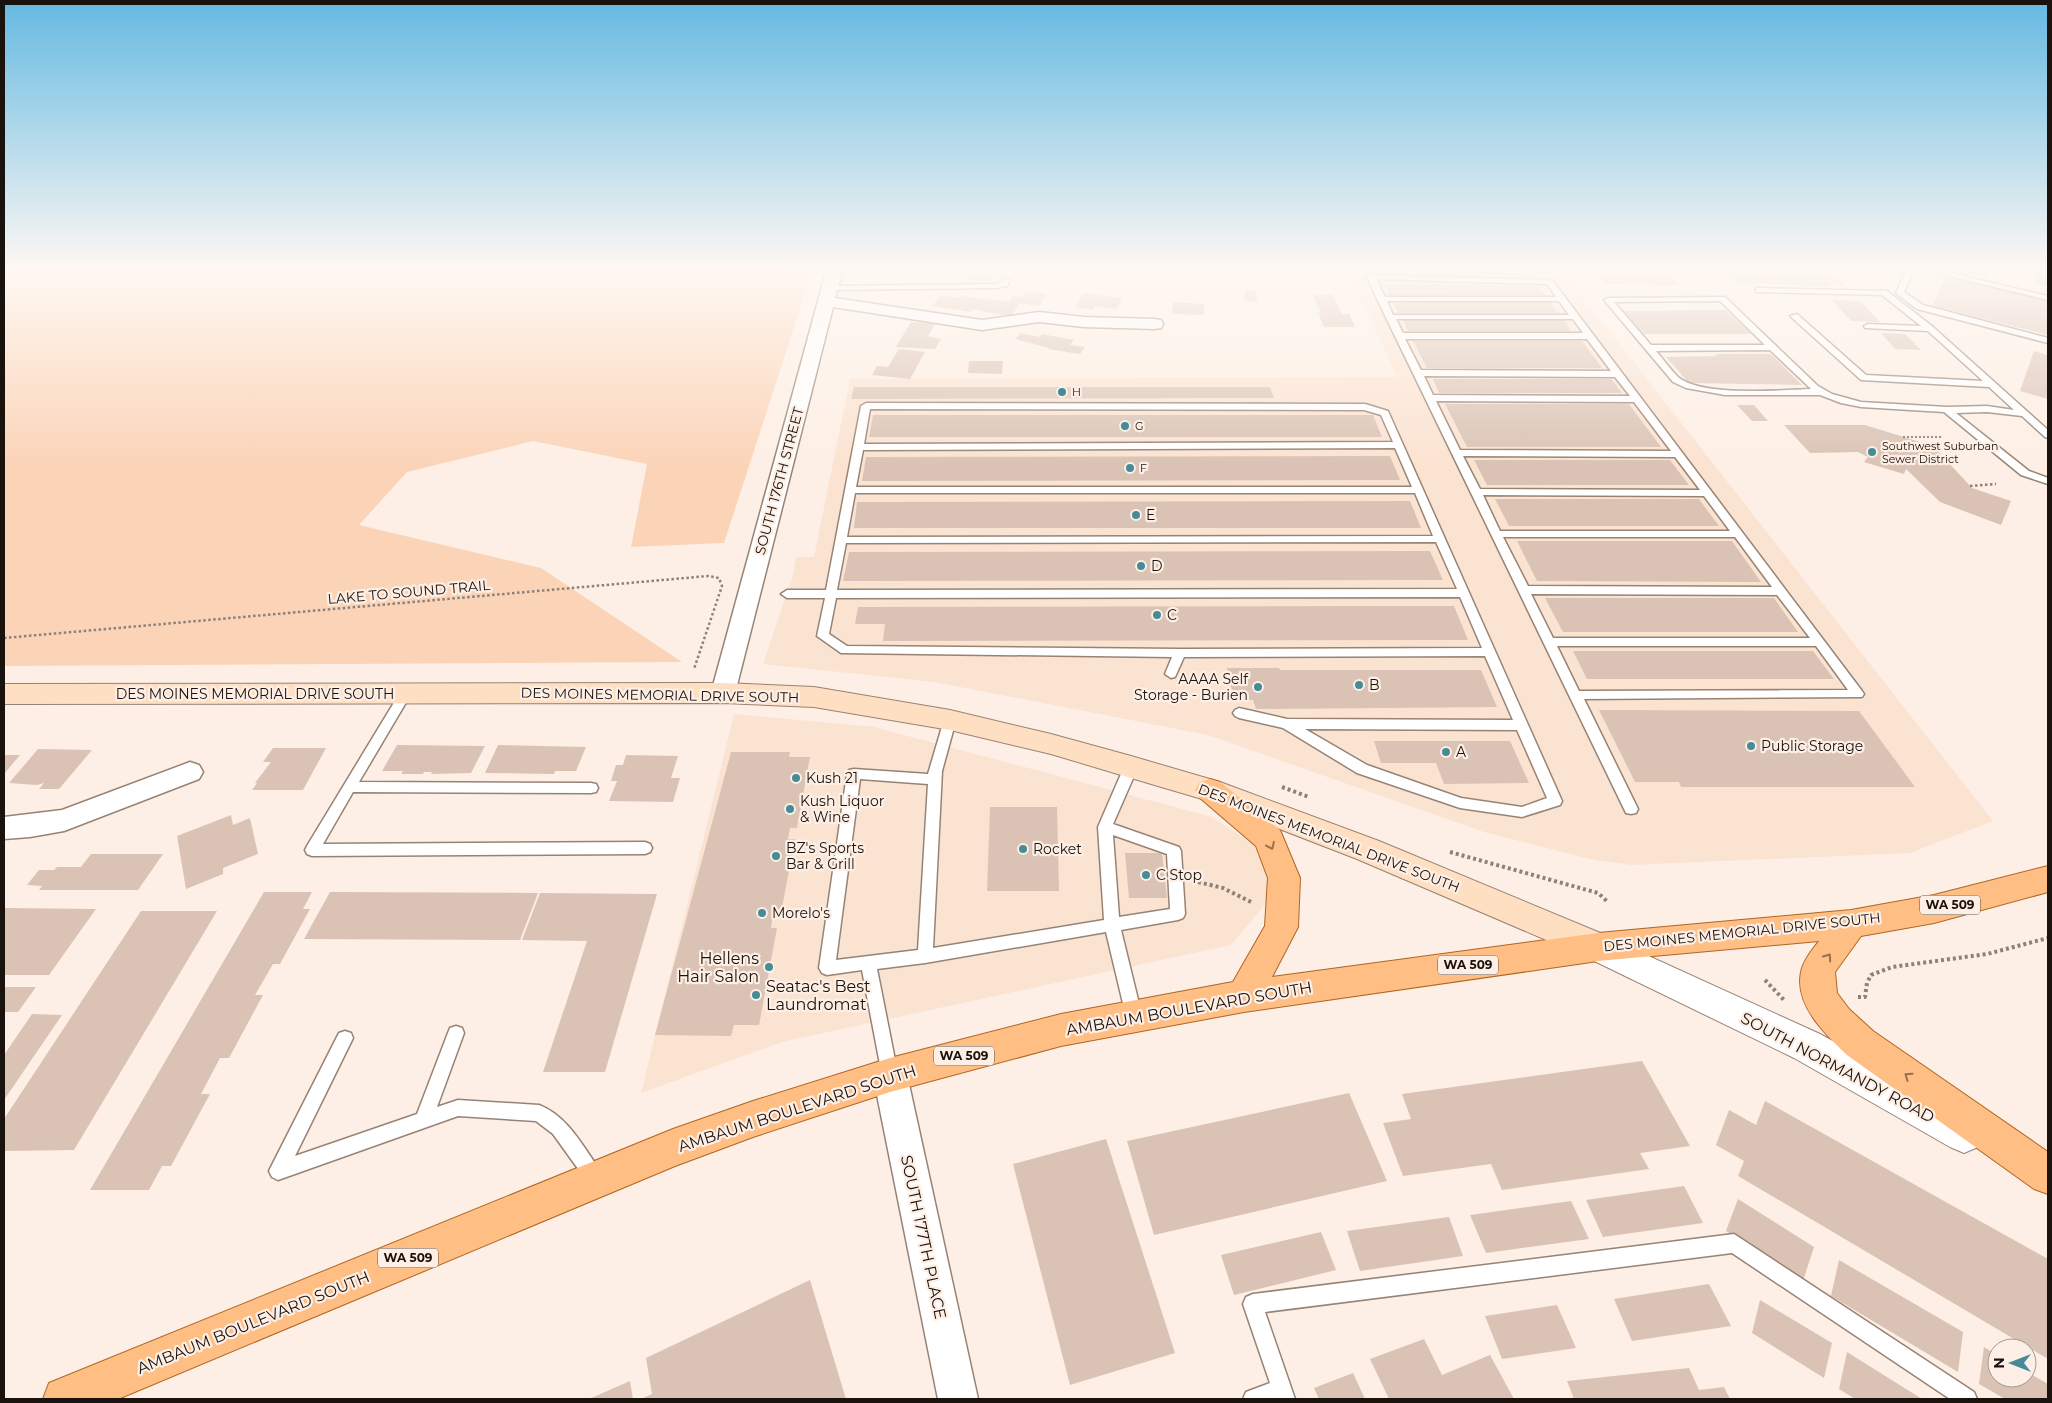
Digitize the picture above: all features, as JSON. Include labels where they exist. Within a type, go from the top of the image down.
[{"type":"main road","name":"DES MOINES MEMORIAL DRIVE SOUTH","points":[[4,694],[724,693],[814,697],[950,720],[1051,744],[1210,790],[1368,850],[1598,947],[1851,924],[1934,909],[2048,880]]},
{"type":"main road","points":[[1210,790],[1269,840],[1284,878],[1281,927],[1244,996]]},
{"type":"main road","points":[[1851,924],[1818,971],[1820,993],[1825,1006],[1840,1025],[1860,1043],[2048,1175]]},
{"type":"main road","name":"AMBAUM BOULEVARD SOUTH","points":[[65,1399],[673,1148],[753,1119],[890,1075],[1061,1030],[1244,996],[1598,947]]},
{"type":"street","name":"SOUTH 176TH STREET","points":[[724,693],[818,333]]},
{"type":"street","points":[[4,828],[64,820],[190,772]]},
{"type":"street","name":"SOUTH NORMANDY ROAD","points":[[1598,947],[1807,1046],[2048,1181]]},
{"type":"street","name":"SOUTH 177TH PLACE","points":[[890,1075],[958,1399]]},
{"type":"lane","points":[[1574,695],[1858,694],[1587,333]]},
{"type":"lane","points":[[1637,333],[1676,380],[1695,390],[1713,393],[1820,392]]},
{"type":"lane","points":[[1758,333],[1820,392],[1836,400],[1850,403],[1932,407],[1947,410],[1987,409],[2026,414]]},
{"type":"lane","points":[[1814,333],[1864,378],[1992,384]]},
{"type":"lane","points":[[1935,333],[2048,434]]},
{"type":"lane","points":[[2020,333],[2048,341]]},
{"type":"lane","points":[[1589,336],[1399,336],[1631,809]]},
{"type":"lane","points":[[1649,348],[1772,347]]},
{"type":"lane","points":[[1417,373],[1618,374]]},
{"type":"lane","points":[[1430,398],[1636,399]]},
{"type":"lane","points":[[1287,724],[1362,770],[1460,803],[1522,812],[1555,801],[1441,539],[1385,413],[1365,407],[866,406],[823,636],[845,650],[1180,653],[1490,652]]},
{"type":"lane","points":[[1947,410],[2025,473],[2048,481]]},
{"type":"lane","points":[[858,447],[1399,445]]},
{"type":"lane","points":[[1456,453],[1678,454]]},
{"type":"lane","points":[[850,490],[1419,490]]},
{"type":"lane","points":[[1475,492],[1706,493]]},
{"type":"lane","points":[[1496,534],[1738,534]]},
{"type":"lane","points":[[841,540],[1441,539]]},
{"type":"lane","points":[[1524,590],[1780,591]]},
{"type":"lane","points":[[787,594],[1464,593]]},
{"type":"lane","points":[[1549,642],[1819,642]]},
{"type":"lane","points":[[1171,674],[1180,653]]},
{"type":"lane","points":[[405,694],[312,850],[645,848]]},
{"type":"lane","points":[[1239,713],[1287,724],[1522,724]]},
{"type":"lane","points":[[925,956],[934,779],[950,720]]},
{"type":"lane","points":[[1131,767],[1105,827],[1112,925],[1134,1016]]},
{"type":"lane","points":[[934,779],[854,774],[827,968],[925,956],[1178,914],[1174,851],[1105,827]]},
{"type":"lane","points":[[350,787],[591,788]]},
{"type":"lane","points":[[868,963],[890,1075]]},
{"type":"lane","points":[[423,1121],[456,1033]]},
{"type":"lane","points":[[344,1038],[278,1171],[458,1108],[539,1113],[558,1128],[596,1180]]},
{"type":"lane","points":[[1253,1399],[1283,1394],[1253,1304],[1734,1243],[1966,1399]]},
{"type":"path","points":[[1903,437],[1943,437]]},
{"type":"path","points":[[1970,486],[1996,484]]},
{"type":"path","name":"LAKE TO SOUND TRAIL","points":[[4,638],[708,576],[719,578],[722,586],[694,670]]},
{"type":"path","points":[[1176,877],[1223,888],[1255,904]]},
{"type":"path","points":[[1865,997],[1867,983],[1871,975],[1892,967],[1987,954],[2048,938]]},
{"type":"path","points":[[1765,980],[1784,1000]]},
{"type":"shaded area","points":[[4,333],[792,333],[724,543],[631,547],[647,464],[533,441],[407,472],[359,525],[541,568],[682,662],[4,666]]},
{"type":"shaded area","points":[[1377,333],[1611,333],[1993,821],[1910,853],[1631,865],[1590,859],[1484,832],[1208,735],[934,682],[763,664],[792,580],[796,557],[814,557],[850,379],[1397,377]]},
{"type":"shaded area","points":[[734,714],[874,727],[1212,817],[1252,843],[1268,867],[1269,887],[1263,907],[1231,945],[782,1042],[641,1093]]},
{"type":"building","points":[[904,333],[929,333],[928,336],[941,339],[935,349],[896,347]]},
{"type":"building","points":[[1021,333],[1039,337],[1042,334],[1074,340],[1070,345],[1085,347],[1080,354],[1048,349],[1015,339]]},
{"type":"building","points":[[1644,333],[1751,334],[1644,334]]},
{"type":"building","points":[[1881,333],[1905,334],[1921,350],[1895,349]]},
{"type":"building","points":[[1413,341],[1582,341],[1602,368],[1427,368]]},
{"type":"building","points":[[899,349],[925,352],[910,379],[872,375],[877,366],[888,367]]},
{"type":"building","points":[[2034,351],[2048,355],[2048,399],[2020,391]]},
{"type":"building","points":[[1716,354],[1771,354],[1802,385],[1689,383],[1666,357],[1717,356]]},
{"type":"building","points":[[969,361],[1003,361],[1002,374],[968,373]]},
{"type":"building","points":[[1433,379],[1611,379],[1622,393],[1439,393]]},
{"type":"building","name":"H","points":[[854,387],[1270,387],[1274,398],[851,399]]},
{"type":"building","points":[[1445,404],[1629,404],[1661,447],[1467,447]]},
{"type":"building","points":[[1737,405],[1754,405],[1768,421],[1752,421]]},
{"type":"building","name":"G","points":[[873,415],[1373,415],[1382,437],[869,437]]},
{"type":"building","points":[[1784,425],[1865,425],[1933,446],[1972,488],[2011,501],[2001,525],[1940,502],[1906,469],[1904,474],[1864,462],[1868,457],[1858,452],[1810,453]]},
{"type":"building","name":"F","points":[[1390,456],[1400,480],[862,481],[866,457]]},
{"type":"building","points":[[1474,460],[1670,460],[1689,485],[1487,485]]},
{"type":"building","points":[[1495,499],[1699,499],[1719,526],[1509,526]]},
{"type":"building","name":"E","points":[[1410,501],[1421,528],[854,528],[857,502]]},
{"type":"building","points":[[1517,541],[1732,541],[1761,582],[1537,581]]},
{"type":"building","name":"D","points":[[1430,551],[1443,580],[843,581],[849,552]]},
{"type":"building","points":[[1545,598],[1774,598],[1798,632],[1563,632]]},
{"type":"building","name":"C","points":[[1454,606],[1468,640],[883,641],[885,624],[855,624],[858,607]]},
{"type":"building","points":[[1573,651],[1813,651],[1834,679],[1587,679]]},
{"type":"building","name":"B","points":[[1227,668],[1279,668],[1280,670],[1481,670],[1497,707],[1256,709],[1253,700],[1234,700]]},
{"type":"building","name":"Public Storage","points":[[1599,710],[1859,711],[1915,787],[1681,787],[1679,782],[1635,782]]},
{"type":"building","name":"A","points":[[1374,741],[1510,741],[1529,783],[1444,784],[1436,763],[1381,763]]},
{"type":"building","points":[[397,745],[485,746],[471,773],[431,774],[432,772],[424,772],[423,774],[401,774],[403,771],[382,771]]},
{"type":"building","points":[[498,745],[586,747],[576,771],[555,771],[554,774],[485,773]]},
{"type":"building","points":[[273,748],[326,748],[303,790],[252,790],[271,762],[263,762]]},
{"type":"building","points":[[38,749],[92,750],[59,789],[39,789],[44,783],[37,785],[9,783]]},
{"type":"building","points":[[731,752],[790,752],[789,757],[810,757],[797,828],[790,828],[788,839],[795,839],[781,913],[773,913],[771,928],[777,928],[759,1025],[734,1025],[731,1036],[655,1035]]},
{"type":"building","points":[[4,755],[20,755],[4,774]]},
{"type":"building","points":[[626,755],[678,756],[671,778],[680,778],[673,802],[609,801],[617,781],[611,781],[616,765],[623,765]]},
{"type":"building","name":"Rocket","points":[[990,807],[1057,807],[1059,891],[987,891]]},
{"type":"building","points":[[231,815],[233,825],[250,818],[258,854],[223,868],[223,874],[186,889],[177,836]]},
{"type":"building","name":"C Stop","points":[[1125,853],[1162,853],[1167,898],[1129,898]]},
{"type":"building","points":[[91,854],[163,854],[138,890],[39,890],[42,886],[27,885],[39,870],[54,870],[57,867],[81,867]]},
{"type":"building","points":[[264,892],[312,892],[303,909],[310,909],[280,964],[273,964],[255,995],[263,995],[229,1058],[220,1058],[201,1094],[210,1094],[171,1166],[162,1166],[149,1190],[90,1190]]},
{"type":"building","points":[[330,892],[538,893],[520,940],[304,939]]},
{"type":"building","points":[[540,893],[657,894],[605,1072],[543,1072],[587,941],[522,940]]},
{"type":"building","points":[[4,908],[96,909],[49,975],[4,975]]},
{"type":"building","points":[[141,911],[217,911],[74,1150],[4,1151],[4,1119]]},
{"type":"building","points":[[4,987],[36,987],[18,1012],[4,1012]]},
{"type":"building","points":[[32,1014],[62,1015],[4,1100],[4,1055]]},
{"type":"building","points":[[1642,1061],[1690,1146],[1640,1153],[1649,1169],[1502,1190],[1491,1164],[1403,1176],[1383,1123],[1411,1119],[1402,1094]]},
{"type":"building","points":[[1349,1093],[1387,1181],[1154,1235],[1127,1141]]},
{"type":"building","points":[[1765,1101],[2048,1259],[2048,1359],[2037,1353],[2037,1338],[2012,1338],[1738,1176],[1744,1161],[1716,1145],[1729,1110],[1756,1125]]},
{"type":"building","points":[[1106,1139],[1175,1353],[1070,1385],[1013,1164]]},
{"type":"building","points":[[1684,1186],[1703,1223],[1603,1237],[1586,1200]]},
{"type":"building","points":[[1738,1199],[1814,1247],[1803,1281],[1726,1231]]},
{"type":"building","points":[[1571,1201],[1589,1239],[1486,1253],[1470,1215]]},
{"type":"building","points":[[1449,1217],[1463,1256],[1360,1271],[1347,1231]]},
{"type":"building","points":[[1321,1232],[1336,1270],[1234,1295],[1221,1255]]},
{"type":"building","points":[[1839,1260],[1963,1332],[1958,1372],[1831,1296]]},
{"type":"building","points":[[810,1280],[846,1399],[641,1399],[652,1394],[646,1358]]},
{"type":"building","points":[[1709,1284],[1731,1326],[1632,1341],[1614,1299]]},
{"type":"building","points":[[1760,1300],[1832,1343],[1824,1378],[1752,1333]]},
{"type":"building","points":[[1557,1305],[1576,1348],[1502,1359],[1485,1316]]},
{"type":"building","points":[[1424,1339],[1442,1375],[1490,1355],[1514,1399],[1389,1399],[1370,1359]]},
{"type":"building","points":[[1984,1347],[1987,1349],[1987,1388],[2037,1388],[2037,1378],[2048,1384],[2048,1399],[2005,1399],[1979,1384]]},
{"type":"building","points":[[1847,1352],[1922,1399],[1855,1399],[1839,1389]]},
{"type":"building","points":[[1689,1368],[1699,1390],[1724,1387],[1730,1399],[1574,1399],[1567,1381]]},
{"type":"building","points":[[1353,1373],[1365,1399],[1319,1399],[1314,1388]]},
{"type":"building","points":[[630,1381],[633,1399],[589,1399]]},
{"type":"place","name":"H","points":[[1062,392]]},
{"type":"place","name":"G","points":[[1125,426]]},
{"type":"place","name":"Southwest Suburban Sewer District","points":[[1872,452]]},
{"type":"place","name":"F","points":[[1130,468]]},
{"type":"place","name":"E","points":[[1136,515]]},
{"type":"place","name":"D","points":[[1141,566]]},
{"type":"place","name":"C","points":[[1157,615]]},
{"type":"place","name":"B","points":[[1359,685]]},
{"type":"place","name":"AAAA Self Storage - Burien","points":[[1258,687]]},
{"type":"place","name":"Public Storage","points":[[1751,746]]},
{"type":"place","name":"A","points":[[1446,752]]},
{"type":"place","name":"Kush 21","points":[[796,778]]},
{"type":"place","name":"Kush Liquor & Wine","points":[[790,809]]},
{"type":"place","name":"Rocket","points":[[1023,849]]},
{"type":"place","name":"BZ's Sports Bar & Grill","points":[[776,856]]},
{"type":"place","name":"C Stop","points":[[1146,875]]},
{"type":"place","name":"Morelo's","points":[[762,913]]},
{"type":"place","name":"Hellens Hair Salon","points":[[769,967]]},
{"type":"place","name":"Seatac's Best Laundromat","points":[[756,995]]}]
